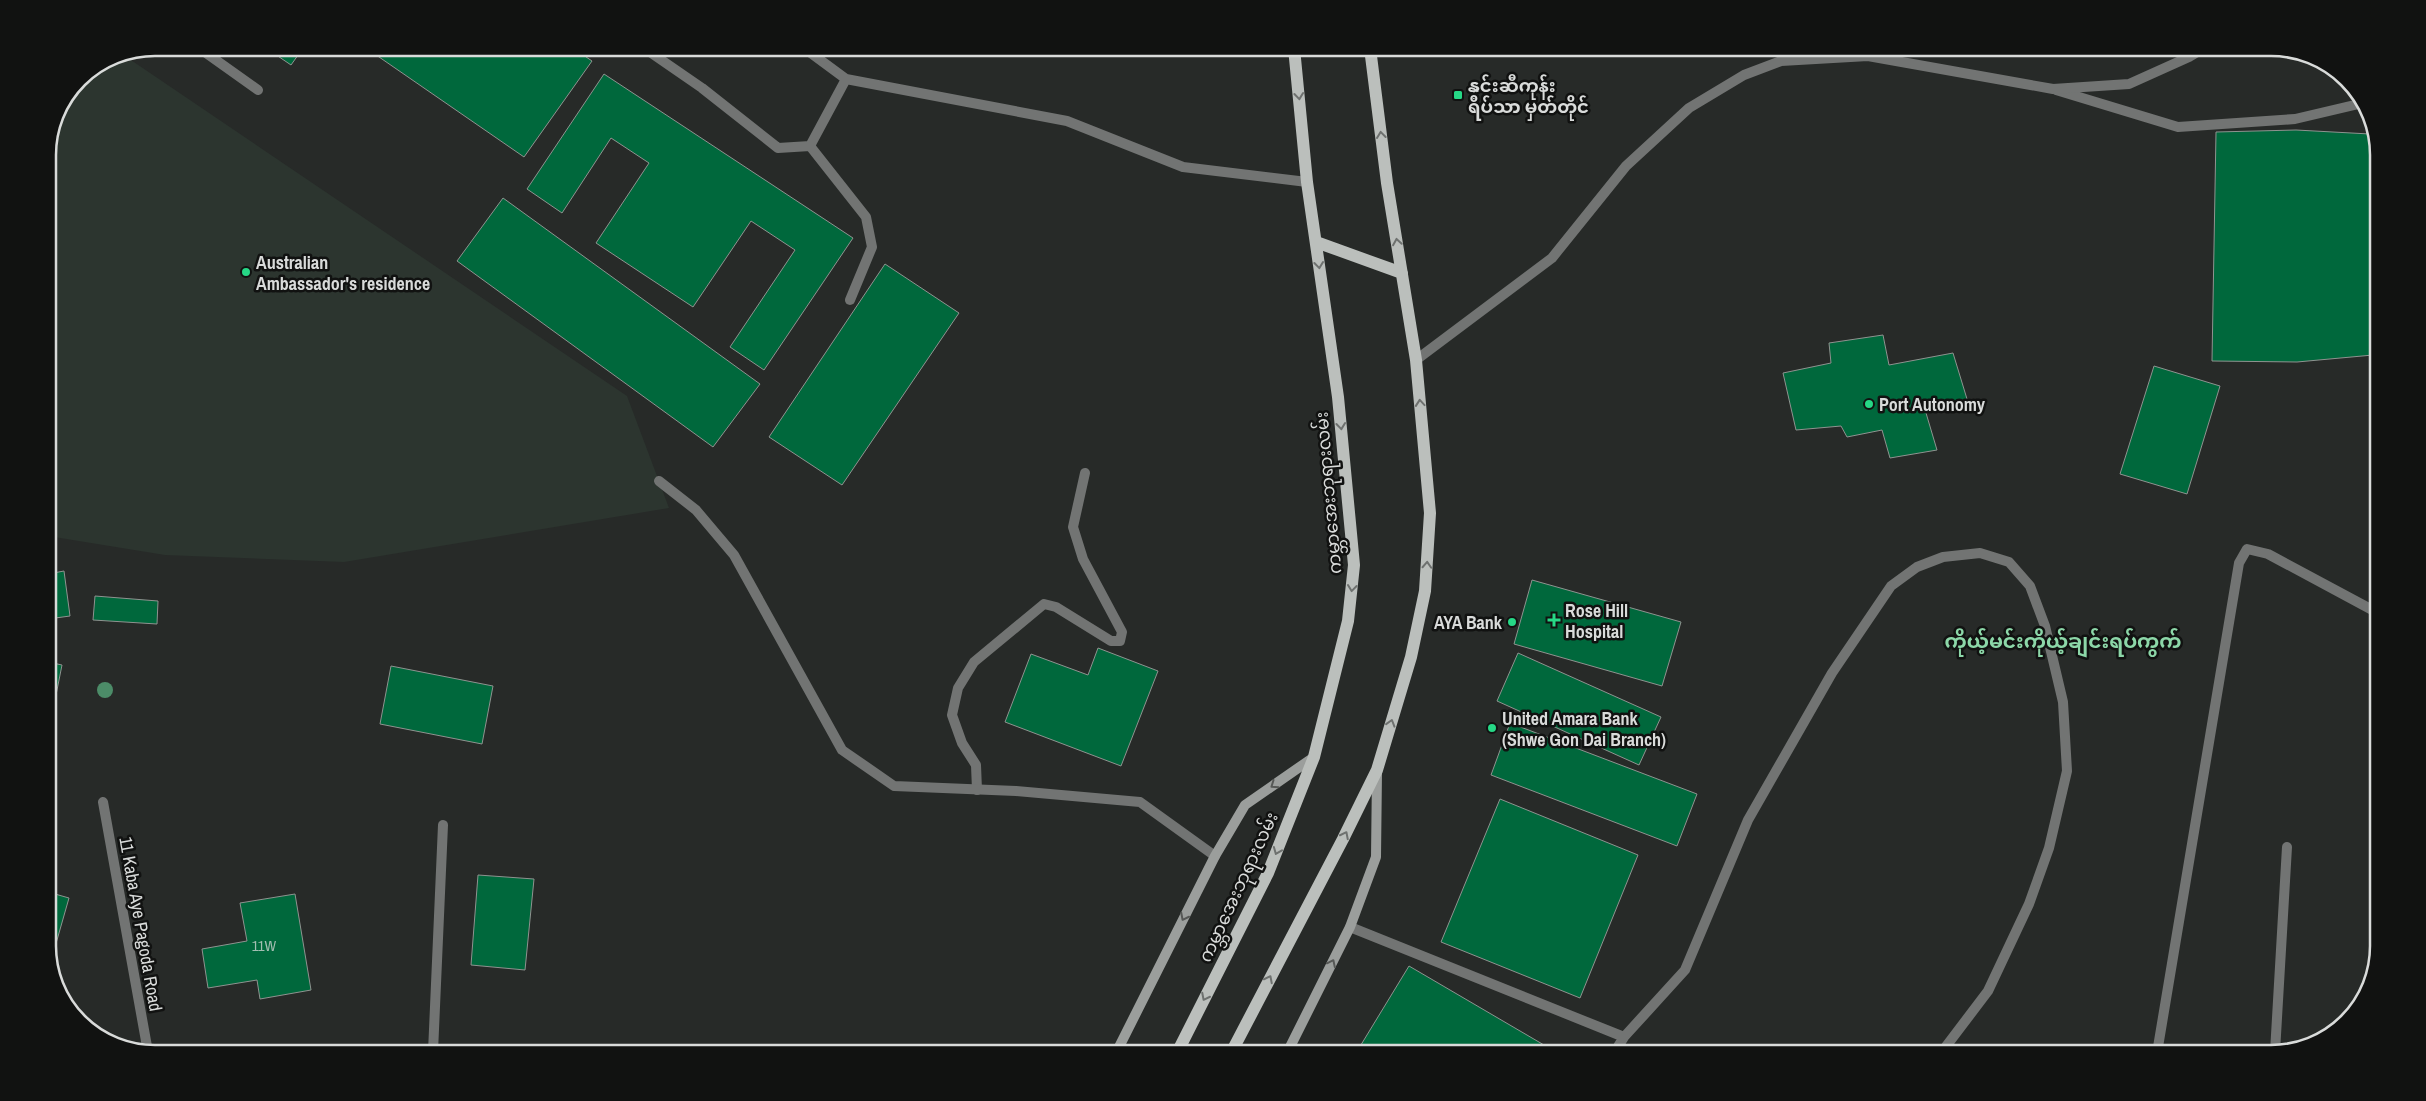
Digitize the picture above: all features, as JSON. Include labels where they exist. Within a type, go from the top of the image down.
[{"type":"main road","name":"ကမ္ဘာအေးဘုရားလမ်း","points":[[1182,1045],[1268,872],[1314,756],[1348,621],[1354,565],[1338,397],[1307,182],[1295,56]]},
{"type":"main road","points":[[1236,1045],[1377,770],[1411,657],[1425,590],[1430,513],[1416,360],[1387,183],[1371,56]]},
{"type":"main road","points":[[1316,242],[1402,273]]},
{"type":"main road","points":[[1120,1045],[1215,856],[1245,805],[1314,756]]},
{"type":"main road","points":[[1291,1045],[1350,927],[1376,857],[1377,770]]},
{"type":"street","points":[[210,56],[258,90]]},
{"type":"street","points":[[656,56],[702,88],[778,148],[810,146]]},
{"type":"street","points":[[815,56],[846,79],[1067,121],[1183,166],[1307,182]]},
{"type":"street","points":[[1416,360],[1552,258],[1626,166],[1690,108],[1744,74],[1781,61],[1868,56],[2053,89],[2178,127],[2295,119],[2356,105]]},
{"type":"street","points":[[2053,89],[2129,84],[2191,56]]},
{"type":"street","points":[[810,146],[846,79]]},
{"type":"street","points":[[810,146],[866,217],[872,247],[850,300]]},
{"type":"street","points":[[978,790],[976,765],[962,743],[952,715],[958,688],[974,662],[1044,604],[1056,607],[1111,641],[1120,641],[1122,632],[1083,559],[1073,527],[1085,473]]},
{"type":"street","points":[[659,481],[696,510],[734,555],[842,750],[894,786],[1140,802],[1215,856]]},
{"type":"street","points":[[2159,1045],[2239,563],[2247,549],[2268,554],[2370,609]]},
{"type":"street","points":[[1619,1045],[1624,1037],[1684,970],[1748,820],[1832,673],[1892,586],[1917,567],[1943,557],[1980,553],[2009,562],[2030,586],[2046,626],[2064,702],[2067,771],[2049,848],[2029,904],[1988,991],[1948,1045]]},
{"type":"street","name":"11 Kaba Aye Pagoda Road","points":[[102,802],[147,1044]]},
{"type":"street","points":[[433,1045],[442,825]]},
{"type":"street","points":[[2275,1045],[2287,847]]},
{"type":"street","points":[[1350,927],[1624,1037]]},
{"type":"shaded area","name":"Australian Ambassador's residence","points":[[130,59],[627,396],[669,508],[344,562],[165,555],[56,537],[57,142],[66,111],[81,90],[106,69]]},
{"type":"building","points":[[278,56],[297,56],[291,65]]},
{"type":"building","points":[[378,56],[585,56],[592,61],[524,157]]},
{"type":"building","points":[[604,74],[853,238],[764,370],[730,347],[795,250],[751,221],[693,307],[596,243],[649,163],[611,138],[562,213],[527,189]]},
{"type":"building","points":[[2296,130],[2368,134],[2370,149],[2370,355],[2297,362],[2212,361],[2216,132]]},
{"type":"building","points":[[503,198],[760,384],[713,447],[457,261]]},
{"type":"building","points":[[885,264],[959,313],[842,485],[769,437]]},
{"type":"building","points":[[1883,335],[1889,365],[1953,353],[1967,399],[1926,413],[1937,450],[1890,458],[1882,430],[1847,437],[1841,426],[1796,430],[1783,373],[1831,363],[1829,343]]},
{"type":"building","points":[[2154,366],[2220,386],[2187,494],[2120,474]]},
{"type":"building","points":[[64,571],[70,616],[56,618],[56,572]]},
{"type":"building","points":[[1532,580],[1681,622],[1662,686],[1514,644]]},
{"type":"building","points":[[95,596],[158,601],[157,624],[93,620]]},
{"type":"building","points":[[1098,648],[1158,671],[1121,766],[1005,722],[1031,654],[1088,675]]},
{"type":"building","points":[[1518,653],[1661,717],[1639,765],[1497,701]]},
{"type":"building","points":[[56,664],[62,665],[56,695]]},
{"type":"building","points":[[391,666],[493,686],[482,744],[380,724]]},
{"type":"building","points":[[1510,723],[1697,794],[1677,846],[1491,775]]},
{"type":"building","points":[[1500,799],[1638,855],[1580,998],[1441,942]]},
{"type":"building","points":[[478,875],[534,879],[525,970],[471,965]]},
{"type":"building","points":[[56,894],[69,898],[56,944]]},
{"type":"building","points":[[295,894],[311,990],[260,999],[257,980],[208,988],[202,949],[247,941],[240,903]]},
{"type":"building","points":[[1409,966],[1544,1045],[1361,1045]]},
{"type":"place","name":"နှင်းဆီကုန်း ရိပ်သာ မှတ်တိုင်","points":[[1458,95]]},
{"type":"place","name":"Australian Ambassador's residence","points":[[246,272]]},
{"type":"place","name":"Port Autonomy","points":[[1869,404]]},
{"type":"place","name":"Rose Hill Hospital","points":[[1554,620]]},
{"type":"place","name":"AYA Bank","points":[[1512,622]]},
{"type":"place","name":"United Amara Bank (Shwe Gon Dai Branch)","points":[[1492,728]]},
{"type":"district","name":"ကိုယ့်မင်းကိုယ့်ချင်းရပ်ကွက်","points":[[2063,640]]}]
